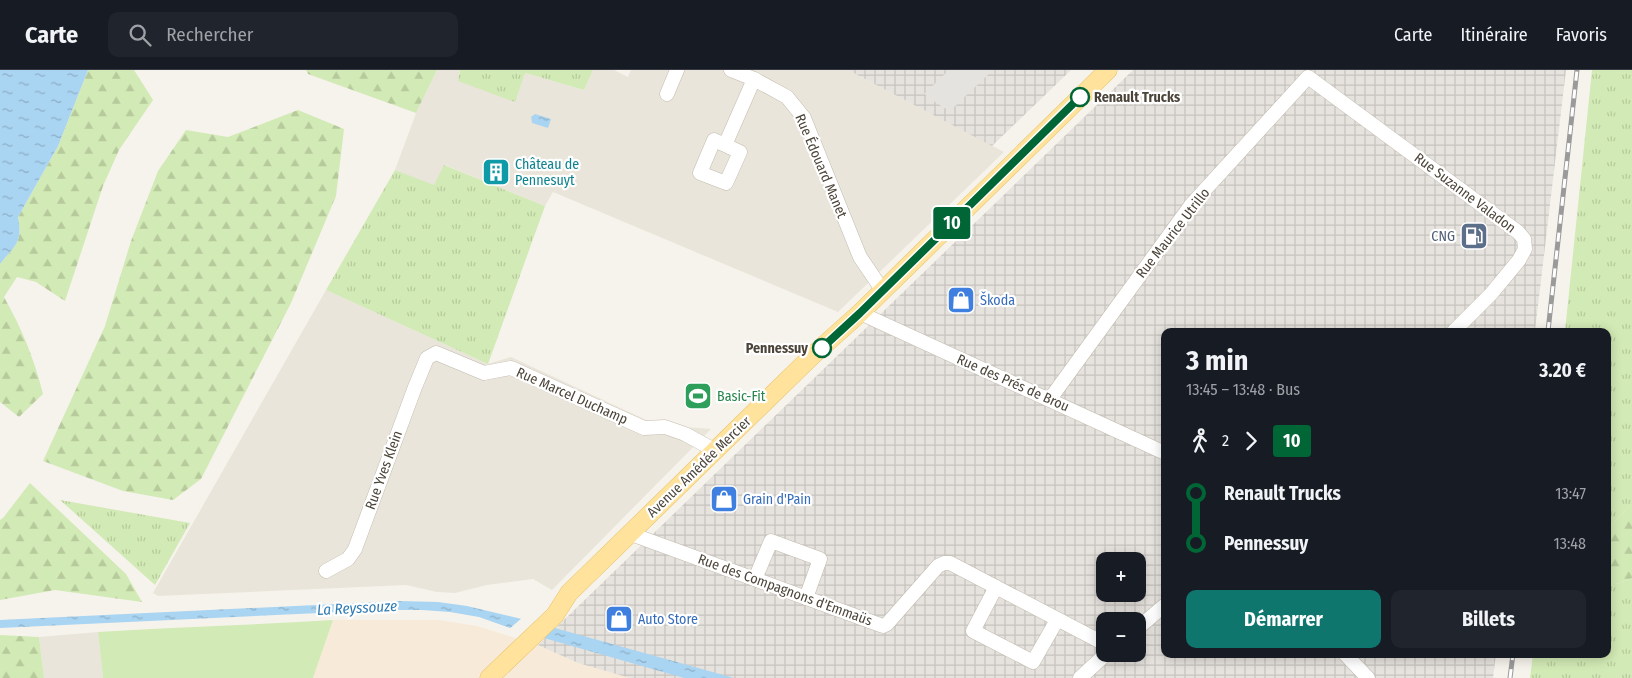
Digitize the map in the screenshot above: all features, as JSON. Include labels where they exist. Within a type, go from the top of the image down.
[{"type":"main road","name":"Avenue Amédée Mercier","points":[[489,678],[532,630],[547,607],[569,593],[631,534],[813,355],[883,291],[1108,70]]},
{"type":"main road","name":"Avenue Amédée Mercier","points":[[474,678],[532,630]]},
{"type":"street","points":[[667,94],[676,70]]},
{"type":"street","name":"Rue Édouard Manet","points":[[731,70],[754,79],[788,97],[804,118],[860,257],[883,291]]},
{"type":"street","name":"Rue Suzanne Valadon","points":[[1308,77],[1518,232],[1524,239],[1525,250],[1519,260],[1491,294],[1457,328]]},
{"type":"street","name":"Rue Maurice Utrillo","points":[[1050,399],[1191,205],[1308,77]]},
{"type":"street","points":[[725,145],[754,79]]},
{"type":"street","name":"Rue des Prés de Brou","points":[[860,313],[1161,451]]},
{"type":"street","name":"Rue Marcel Duchamp","points":[[427,358],[436,353],[484,373],[510,368],[644,428],[665,427],[685,434],[716,450]]},
{"type":"street","name":"Rue Yves Klein","points":[[326,571],[348,559],[355,549],[427,358]]},
{"type":"street","name":"Rue des Compagnons d'Emmaüs","points":[[631,534],[883,626],[887,624],[938,566],[944,562],[950,563],[1096,640]]},
{"type":"street","points":[[756,579],[771,541],[820,559],[806,598]]},
{"type":"street","points":[[996,587],[973,630],[982,635],[1033,662],[1056,620]]},
{"type":"street","points":[[1146,621],[1161,608]]},
{"type":"street","points":[[1349,658],[1368,678]]},
{"type":"street","points":[[1080,678],[1097,662]]},
{"type":"shaded area","points":[[437,70],[460,70],[458,81],[525,73],[584,90],[593,70],[614,70],[628,77],[631,70],[848,70],[1004,152],[838,312],[553,192],[545,206],[445,165],[434,186],[395,170],[416,113]]},
{"type":"shaded area","name":"Renault Trucks","points":[[848,70],[1071,70],[992,146]]},
{"type":"shaded area","points":[[949,70],[993,70],[951,110],[944,108],[924,94]]},
{"type":"shaded area","points":[[1133,70],[1566,70],[1535,328],[1161,328],[1161,658],[1496,658],[1493,678],[630,678],[578,663],[538,645]]},
{"type":"shaded area","points":[[326,290],[488,364],[511,357],[657,425],[711,429],[552,590],[533,579],[487,585],[455,593],[437,592],[406,585],[158,596],[153,593]]},
{"type":"shaded area","points":[[333,620],[439,620],[477,626],[538,645],[578,663],[630,678],[313,678]]},
{"type":"shaded area","points":[[98,632],[103,678],[44,678],[39,637]]},
{"type":"green space","points":[[88,70],[134,70],[153,100],[119,150],[103,186],[65,301],[36,282],[17,277],[4,297],[27,344],[43,394],[19,417],[0,402],[0,264],[14,248],[19,233],[18,217],[58,146]]},
{"type":"green space","points":[[306,70],[437,70],[416,113],[308,74]]},
{"type":"green space","points":[[460,70],[593,70],[584,90],[525,73],[515,102],[458,81]]},
{"type":"green space","points":[[1592,70],[1632,70],[1632,503],[1611,526],[1611,328],[1565,328]]},
{"type":"green space","points":[[298,110],[344,129],[336,196],[291,303],[201,479],[173,500],[123,491],[43,461],[105,326],[131,241],[158,171],[186,130],[228,137]]},
{"type":"green space","points":[[444,165],[545,206],[488,364],[326,290],[395,170],[434,185]]},
{"type":"green space","points":[[30,483],[126,574],[142,602],[55,590],[0,600],[0,520]]},
{"type":"green space","points":[[60,500],[190,523],[155,585]]},
{"type":"green space","points":[[1632,503],[1632,578],[1614,585],[1611,585],[1611,526]]},
{"type":"green space","points":[[1632,578],[1632,678],[1530,678],[1532,658],[1611,658],[1611,585]]},
{"type":"green space","points":[[333,620],[313,678],[103,678],[98,632]]},
{"type":"green space","points":[[0,635],[39,637],[44,678],[0,678]]},
{"type":"water","points":[[0,70],[88,70],[58,146],[18,217],[19,233],[14,248],[0,264]]},
{"type":"water","points":[[535,114],[551,119],[548,128],[532,123],[531,117]]},
{"type":"water","name":"La Reyssouze","points":[[399,601],[438,602],[467,606],[526,620],[734,678],[684,678],[516,630],[479,617],[422,610],[385,610],[0,628],[0,620]]},
{"type":"pier","points":[[523,617],[556,626],[542,640],[508,630]]},
{"type":"railway","points":[[1548,328],[1577,70]]},
{"type":"railway","points":[[1510,678],[1512,658]]},
{"type":"bus line","name":"10","points":[[822,348],[1080,97]]},
{"type":"place","name":"Renault Trucks","points":[[1080,97]]},
{"type":"place","name":"Château de Pennesuyt","points":[[496,172]]},
{"type":"place","name":"CNG","points":[[1474,236]]},
{"type":"place","name":"Škoda","points":[[961,300]]},
{"type":"place","name":"Pennessuy","points":[[822,348]]},
{"type":"place","name":"Basic-Fit","points":[[698,396]]},
{"type":"place","name":"Grain d'Pain","points":[[724,499]]},
{"type":"place","name":"Auto Store","points":[[619,619]]}]
